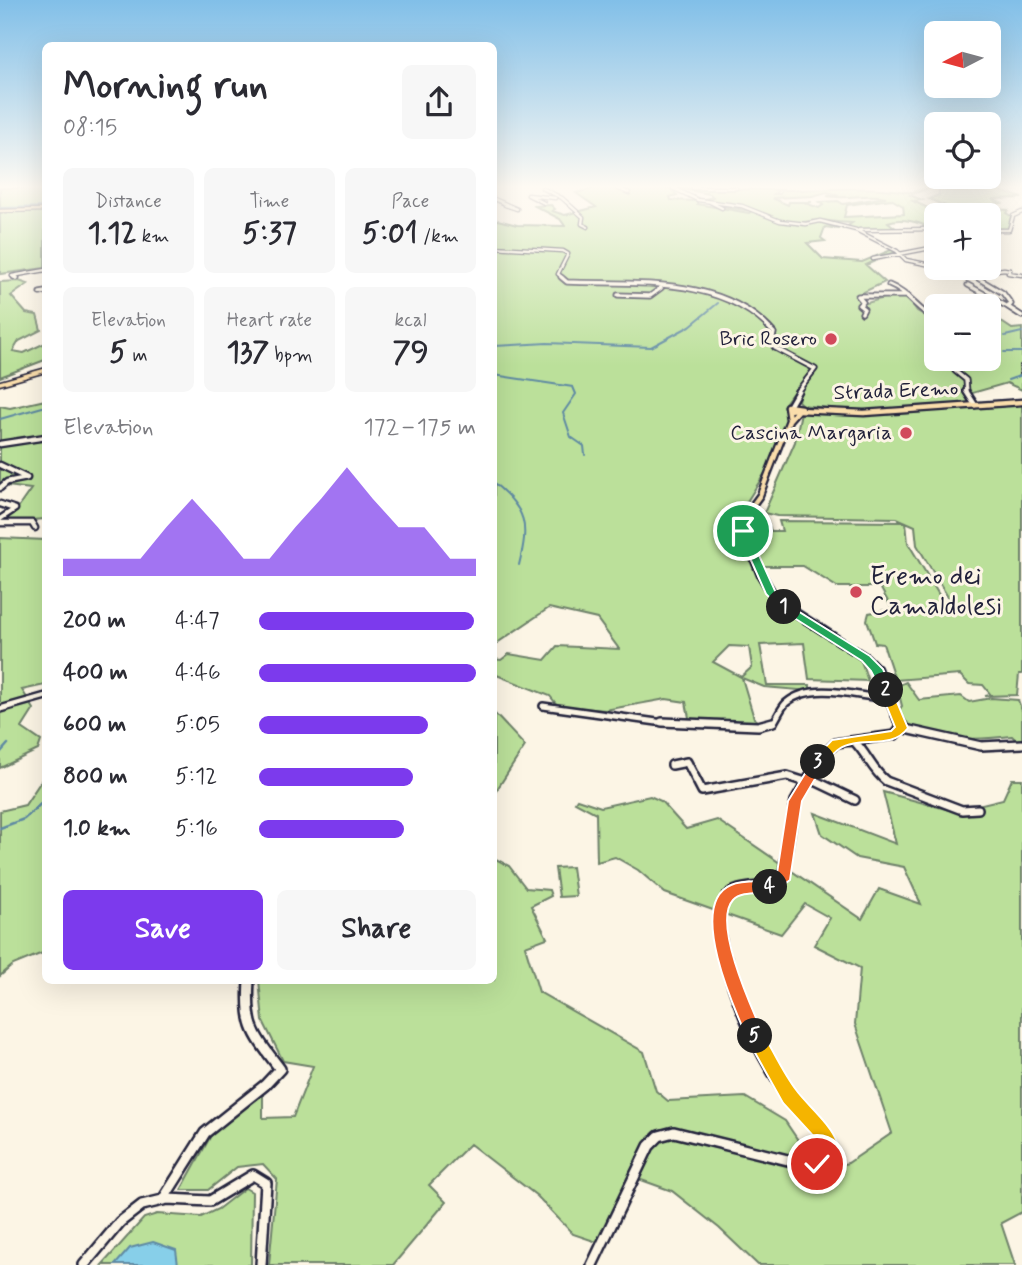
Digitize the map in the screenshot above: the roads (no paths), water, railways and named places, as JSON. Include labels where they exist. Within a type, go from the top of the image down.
[{"type":"main road","points":[[0,383],[16,382],[42,372]]},
{"type":"main road","name":"Strada Eremo","points":[[789,420],[799,408],[864,414],[1022,402]]},
{"type":"main road","name":"Strada Eremo","points":[[790,407],[789,420],[760,495],[742,522],[750,551],[777,601],[866,658],[877,669],[901,728]]},
{"type":"main road","points":[[790,407],[799,408]]},
{"type":"street","points":[[497,247],[563,251],[568,254],[558,275],[567,282],[719,294],[757,314],[774,332],[771,341],[775,348],[815,369],[802,382],[790,407]]},
{"type":"street","points":[[889,247],[906,260],[924,264]]},
{"type":"street","points":[[873,259],[924,249]]},
{"type":"street","points":[[1001,268],[1010,270],[1008,273],[1011,274],[1022,275]]},
{"type":"street","points":[[17,278],[12,276],[42,271]]},
{"type":"street","points":[[981,280],[1003,293],[1011,303],[1007,307]]},
{"type":"street","points":[[889,285],[902,289],[918,311],[924,314]]},
{"type":"street","points":[[968,285],[1022,316]]},
{"type":"street","points":[[618,295],[650,296],[661,288]]},
{"type":"street","points":[[862,313],[864,309],[859,305],[863,302],[858,296],[908,296]]},
{"type":"street","name":"Strada Eremo","points":[[956,371],[966,380],[966,391],[975,405]]},
{"type":"street","points":[[796,396],[799,408]]},
{"type":"street","points":[[0,444],[42,438]]},
{"type":"street","points":[[0,465],[27,478],[8,482],[0,488]]},
{"type":"street","points":[[0,504],[15,509],[0,521]]},
{"type":"street","points":[[0,521],[32,523],[35,528]]},
{"type":"street","points":[[543,706],[657,722],[735,726],[768,725],[774,722],[788,701],[811,694],[837,692],[891,700]]},
{"type":"street","points":[[0,709],[42,697]]},
{"type":"street","points":[[592,1265],[643,1157],[659,1136],[674,1132],[808,1165],[821,1162],[828,1156],[826,1136],[790,1097],[740,1007],[720,928],[721,904],[731,892],[744,888],[768,888],[782,880],[795,801],[821,757],[836,743],[895,735],[901,728],[981,746],[1022,744]]},
{"type":"street","points":[[854,741],[868,755],[877,774],[886,780],[962,810],[978,809]]},
{"type":"street","points":[[672,765],[687,762],[702,791],[787,776],[808,780],[855,800]]},
{"type":"street","points":[[164,1198],[213,1124],[280,1069],[253,1033],[247,1013],[249,984]]},
{"type":"street","points":[[84,1265],[129,1214],[147,1202],[164,1198],[196,1202],[216,1199],[240,1180],[253,1175],[266,1183],[261,1265]]},
{"type":"water","points":[[153,1242],[176,1250],[178,1265],[115,1265],[130,1248]]},
{"type":"waterway","points":[[497,346],[547,343],[651,347],[690,326],[718,303]]},
{"type":"waterway","points":[[1005,336],[1022,332]]},
{"type":"waterway","points":[[1004,352],[1022,352]]},
{"type":"waterway","points":[[497,375],[573,387],[576,394],[563,413],[571,437],[584,446],[585,455]]},
{"type":"waterway","points":[[1008,380],[1022,375]]},
{"type":"waterway","points":[[0,419],[42,407]]},
{"type":"waterway","points":[[497,486],[513,502],[523,519],[524,539],[519,565]]},
{"type":"waterway","points":[[0,753],[8,744]]},
{"type":"waterway","points":[[0,828],[24,819],[42,803]]},
{"type":"place","name":"Bric Rosero","points":[[831,339]]},
{"type":"place","name":"Cascina Margaria","points":[[906,433]]},
{"type":"place","name":"Eremo dei Camaldolesi","points":[[856,592]]}]
